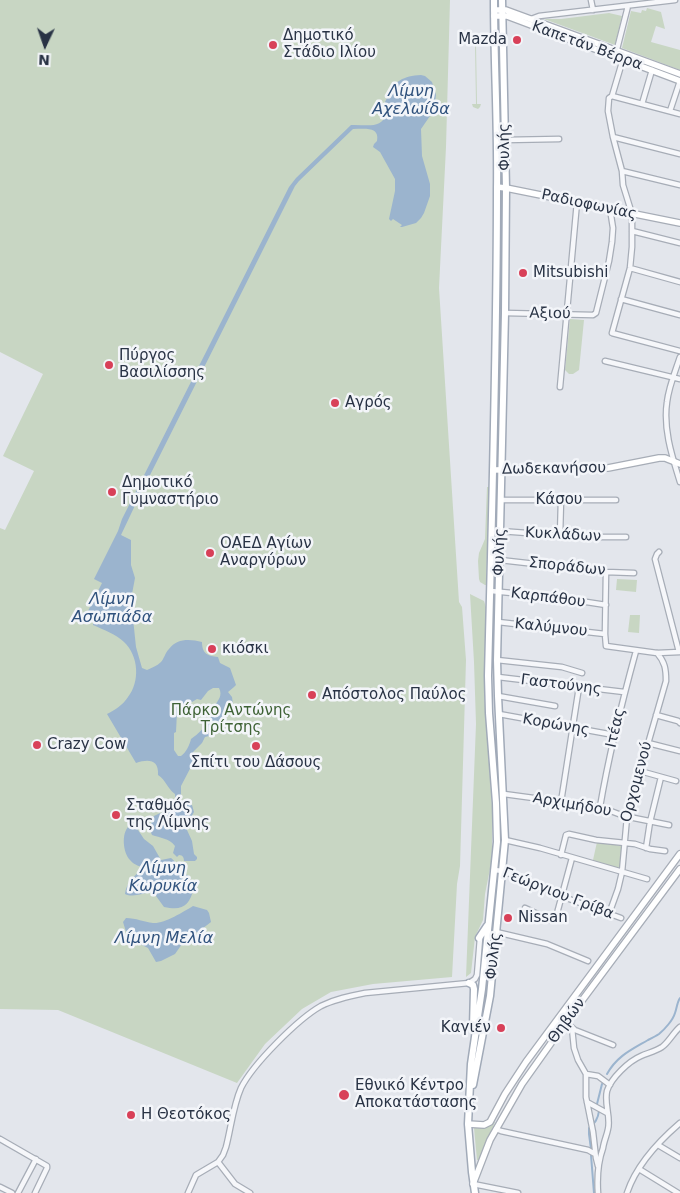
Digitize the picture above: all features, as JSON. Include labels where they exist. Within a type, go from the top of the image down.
[{"type":"main road","name":"Φυλής","points":[[475,1193],[468,1124],[471,1064],[480,1003],[497,842],[489,685],[497,188],[494,0]]},
{"type":"main road","name":"Φυλής","points":[[470,1100],[487,1015],[505,840],[497,660],[506,188],[502,0]]},
{"type":"main road","points":[[479,938],[489,922]]},
{"type":"main road","points":[[469,983],[473,985],[474,989],[471,1064]]},
{"type":"street","points":[[591,0],[593,10]]},
{"type":"street","points":[[531,19],[539,16],[675,0]]},
{"type":"street","points":[[612,52],[628,6]]},
{"type":"street","name":"Καπετάν Βέρρα","points":[[494,13],[503,13],[506,10],[596,46]]},
{"type":"street","name":"Καπετάν Βέρρα","points":[[503,13],[507,16],[680,74]]},
{"type":"street","name":"Καπετάν Βέρρα","points":[[612,52],[623,59],[680,81]]},
{"type":"street","points":[[623,59],[612,96],[608,101],[608,112],[622,171],[623,185],[632,214],[632,247],[630,268],[612,333],[680,351]]},
{"type":"street","points":[[642,104],[652,70]]},
{"type":"street","points":[[670,111],[680,81]]},
{"type":"street","points":[[612,96],[680,114]]},
{"type":"street","points":[[613,137],[680,154]]},
{"type":"street","points":[[505,140],[559,139]]},
{"type":"street","points":[[622,171],[680,185]]},
{"type":"street","name":"Ραδιοφωνίας","points":[[497,188],[506,188],[680,223]]},
{"type":"street","points":[[560,387],[577,202]]},
{"type":"street","name":"Αξιού","points":[[505,313],[592,315],[596,313],[612,242],[613,228],[610,209]]},
{"type":"street","points":[[632,231],[680,243]]},
{"type":"street","points":[[630,268],[680,282]]},
{"type":"street","points":[[621,299],[680,315]]},
{"type":"street","points":[[680,357],[672,377],[666,416],[668,442],[680,482]]},
{"type":"street","points":[[605,361],[680,379]]},
{"type":"street","name":"Δωδεκανήσου","points":[[493,470],[611,468],[659,458],[674,461]]},
{"type":"street","points":[[674,461],[680,464]]},
{"type":"street","name":"Κάσου","points":[[501,500],[616,500]]},
{"type":"street","points":[[560,500],[560,536]]},
{"type":"street","name":"Κυκλάδων","points":[[500,531],[560,536],[626,538]]},
{"type":"street","points":[[606,572],[606,646],[659,654],[679,652],[655,558],[659,552]]},
{"type":"street","name":"Σποράδων","points":[[500,560],[606,572],[634,573]]},
{"type":"street","name":"Καρπάθου","points":[[491,591],[554,597],[606,605]]},
{"type":"street","name":"Καλύμνου","points":[[498,622],[605,634]]},
{"type":"street","name":"Ιτέας","points":[[600,807],[614,735],[636,651]]},
{"type":"street","name":"Ορχομενού","points":[[609,914],[622,872],[626,816],[666,681],[665,667],[659,654]]},
{"type":"street","points":[[497,660],[562,667],[582,673]]},
{"type":"street","name":"Γαστούνης","points":[[498,677],[624,692]]},
{"type":"street","points":[[561,802],[579,687]]},
{"type":"street","points":[[498,696],[555,706]]},
{"type":"street","name":"Κορώνης","points":[[499,714],[614,735]]},
{"type":"street","points":[[656,715],[678,720],[680,723]]},
{"type":"street","points":[[648,743],[680,751]]},
{"type":"street","points":[[640,771],[676,781]]},
{"type":"street","points":[[646,848],[661,777]]},
{"type":"street","name":"Αρχιμήδου","points":[[504,794],[600,807],[626,816],[669,825]]},
{"type":"street","points":[[561,855],[567,834],[596,840],[635,844],[665,852]]},
{"type":"street","points":[[505,840],[540,848],[647,879]]},
{"type":"street","name":"Θηβών","points":[[468,1124],[484,1125],[490,1122],[526,1062],[680,854]]},
{"type":"street","points":[[525,908],[550,920],[554,920],[572,858]]},
{"type":"street","name":"Θηβών","points":[[473,1184],[490,1140],[522,1084],[680,869]]},
{"type":"street","name":"Γεώργιου Γρίβα","points":[[494,870],[503,871],[561,896],[621,918]]},
{"type":"street","points":[[188,1193],[200,1172],[218,1162],[223,1155],[237,1097],[245,1080],[281,1039],[319,1008],[330,1002],[365,993],[469,983],[477,975],[479,938],[482,936],[546,944],[588,961]]},
{"type":"street","points":[[478,949],[487,938]]},
{"type":"street","points":[[566,1022],[572,1028],[613,1046]]},
{"type":"street","points":[[598,1193],[598,1168],[609,1121],[607,1091],[624,1068],[636,1058],[663,1046],[680,1027]]},
{"type":"street","points":[[572,1028],[574,1048],[586,1074],[587,1102],[598,1168]]},
{"type":"street","points":[[586,1074],[598,1076],[610,1085]]},
{"type":"street","points":[[587,1102],[607,1112]]},
{"type":"street","points":[[627,1193],[639,1169],[658,1145],[680,1123]]},
{"type":"street","points":[[496,1128],[501,1131],[588,1150],[595,1154]]},
{"type":"street","points":[[0,1139],[47,1166],[35,1193]]},
{"type":"street","points":[[658,1145],[680,1158]]},
{"type":"street","points":[[18,1193],[36,1159]]},
{"type":"street","points":[[218,1162],[234,1184],[250,1193]]},
{"type":"street","points":[[639,1169],[678,1193]]},
{"type":"street","points":[[473,1184],[518,1193]]},
{"type":"street","points":[[0,1187],[12,1193]]},
{"type":"green space","name":"Πάρκο Αντώνης Τρίτσης","points":[[0,0],[450,0],[446,147],[439,288],[459,602],[462,607],[466,660],[460,866],[457,884],[452,977],[373,984],[331,992],[302,1009],[265,1044],[237,1083],[58,1010],[0,1009],[0,528],[5,530],[34,471],[3,456],[43,374],[0,352]]},
{"type":"green space","points":[[647,8],[661,12],[665,29],[656,26],[651,42],[680,50],[680,70],[622,48],[631,11],[641,13],[642,10],[646,11]]},
{"type":"green space","points":[[609,13],[622,16],[615,45],[544,19],[561,19]]},
{"type":"green space","points":[[475,39],[480,43],[476,44],[477,104],[481,104],[478,109],[473,107],[472,104],[476,104],[475,44],[471,44],[472,40]]},
{"type":"green space","points":[[570,319],[584,320],[579,370],[573,374],[569,374],[565,370]]},
{"type":"green space","points":[[487,487],[489,487],[485,585],[479,579],[478,561],[485,539]]},
{"type":"green space","points":[[617,579],[637,580],[636,592],[616,590]]},
{"type":"green space","points":[[470,594],[484,601],[486,607],[484,692],[492,806],[492,849],[483,920],[475,937],[471,973],[466,977],[476,724]]},
{"type":"green space","points":[[630,615],[640,615],[639,633],[628,632]]},
{"type":"green space","points":[[597,842],[622,846],[620,870],[594,862]]},
{"type":"green space","points":[[493,1121],[495,1122],[479,1160],[477,1160],[474,1128],[482,1128]]},
{"type":"water","points":[[415,76],[425,76],[432,82],[436,95],[434,109],[421,129],[422,156],[430,184],[430,196],[421,218],[416,223],[402,227],[393,219],[391,221],[389,219],[395,191],[395,179],[380,152],[373,147],[377,141],[377,136],[370,129],[353,129],[299,181],[121,535],[131,540],[131,565],[135,578],[132,609],[136,647],[142,668],[147,670],[156,666],[162,661],[172,645],[180,641],[197,641],[202,642],[206,654],[218,657],[220,663],[230,668],[236,685],[228,692],[232,697],[233,704],[227,712],[227,716],[224,717],[222,726],[216,728],[209,736],[205,737],[193,752],[193,763],[181,786],[180,803],[192,805],[194,812],[188,823],[187,830],[192,841],[194,854],[197,857],[195,861],[184,861],[182,856],[179,855],[177,857],[173,853],[175,846],[173,843],[152,835],[151,830],[154,816],[171,810],[175,805],[175,794],[158,775],[155,763],[145,761],[136,763],[107,714],[119,707],[132,691],[135,684],[136,669],[133,654],[124,642],[114,634],[93,625],[93,617],[88,611],[102,583],[94,579],[122,519],[289,187],[351,125],[372,125],[381,122],[386,114],[385,102],[389,91],[400,80]],"holes":[[[213,688],[219,688],[220,696],[208,721],[202,730],[191,739],[185,753],[178,756],[174,750],[177,712],[187,702],[197,699],[201,700],[208,691]]]},
{"type":"water","name":"Λίμνη Κωρυκία","points":[[129,826],[136,827],[144,839],[153,846],[161,860],[171,858],[181,874],[188,875],[194,888],[190,899],[184,906],[176,908],[164,907],[152,892],[135,895],[125,894],[131,880],[142,870],[141,867],[131,861],[126,853],[124,838],[126,829]]},
{"type":"water","name":"Λίμνη Μελία","points":[[193,906],[207,910],[211,922],[198,932],[189,934],[175,954],[161,961],[156,962],[148,948],[130,939],[127,935],[123,922],[126,918],[157,923]]},
{"type":"waterway","points":[[607,1074],[615,1062],[625,1054],[664,1030],[674,1016],[680,998]]},
{"type":"waterway","points":[[597,1104],[602,1084]]},
{"type":"waterway","points":[[591,1149],[589,1128],[596,1121],[599,1111]]},
{"type":"waterway","points":[[591,1155],[594,1193]]},
{"type":"place","name":"Mazda","points":[[517,40]]},
{"type":"place","name":"Δημοτικό Στάδιο Ιλίου","points":[[273,45]]},
{"type":"place","name":"Mitsubishi","points":[[523,273]]},
{"type":"place","name":"Πύργος Βασιλίσσης","points":[[109,365]]},
{"type":"place","name":"Αγρός","points":[[335,403]]},
{"type":"place","name":"Δημοτικό Γυμναστήριο","points":[[112,492]]},
{"type":"place","name":"ΟΑΕΔ Αγίων Αναργύρων","points":[[210,553]]},
{"type":"place","name":"κιόσκι","points":[[212,649]]},
{"type":"place","name":"Απόστολος Παύλος","points":[[312,695]]},
{"type":"place","name":"Crazy Cow","points":[[37,745]]},
{"type":"place","name":"Σπίτι του Δάσους","points":[[256,746]]},
{"type":"place","name":"Σταθμός της Λίμνης","points":[[116,815]]},
{"type":"place","name":"Nissan","points":[[508,918]]},
{"type":"place","name":"Καγιέν","points":[[501,1028]]},
{"type":"place","name":"Εθνικό Κέντρο Αποκατάστασης","points":[[344,1095]]},
{"type":"place","name":"Η Θεοτόκος","points":[[131,1115]]},
{"type":"water label","name":"Λίμνη Αχελωίδα","points":[[411,101]]},
{"type":"water label","name":"Λίμνη Ασωπιάδα","points":[[112,609]]}]
